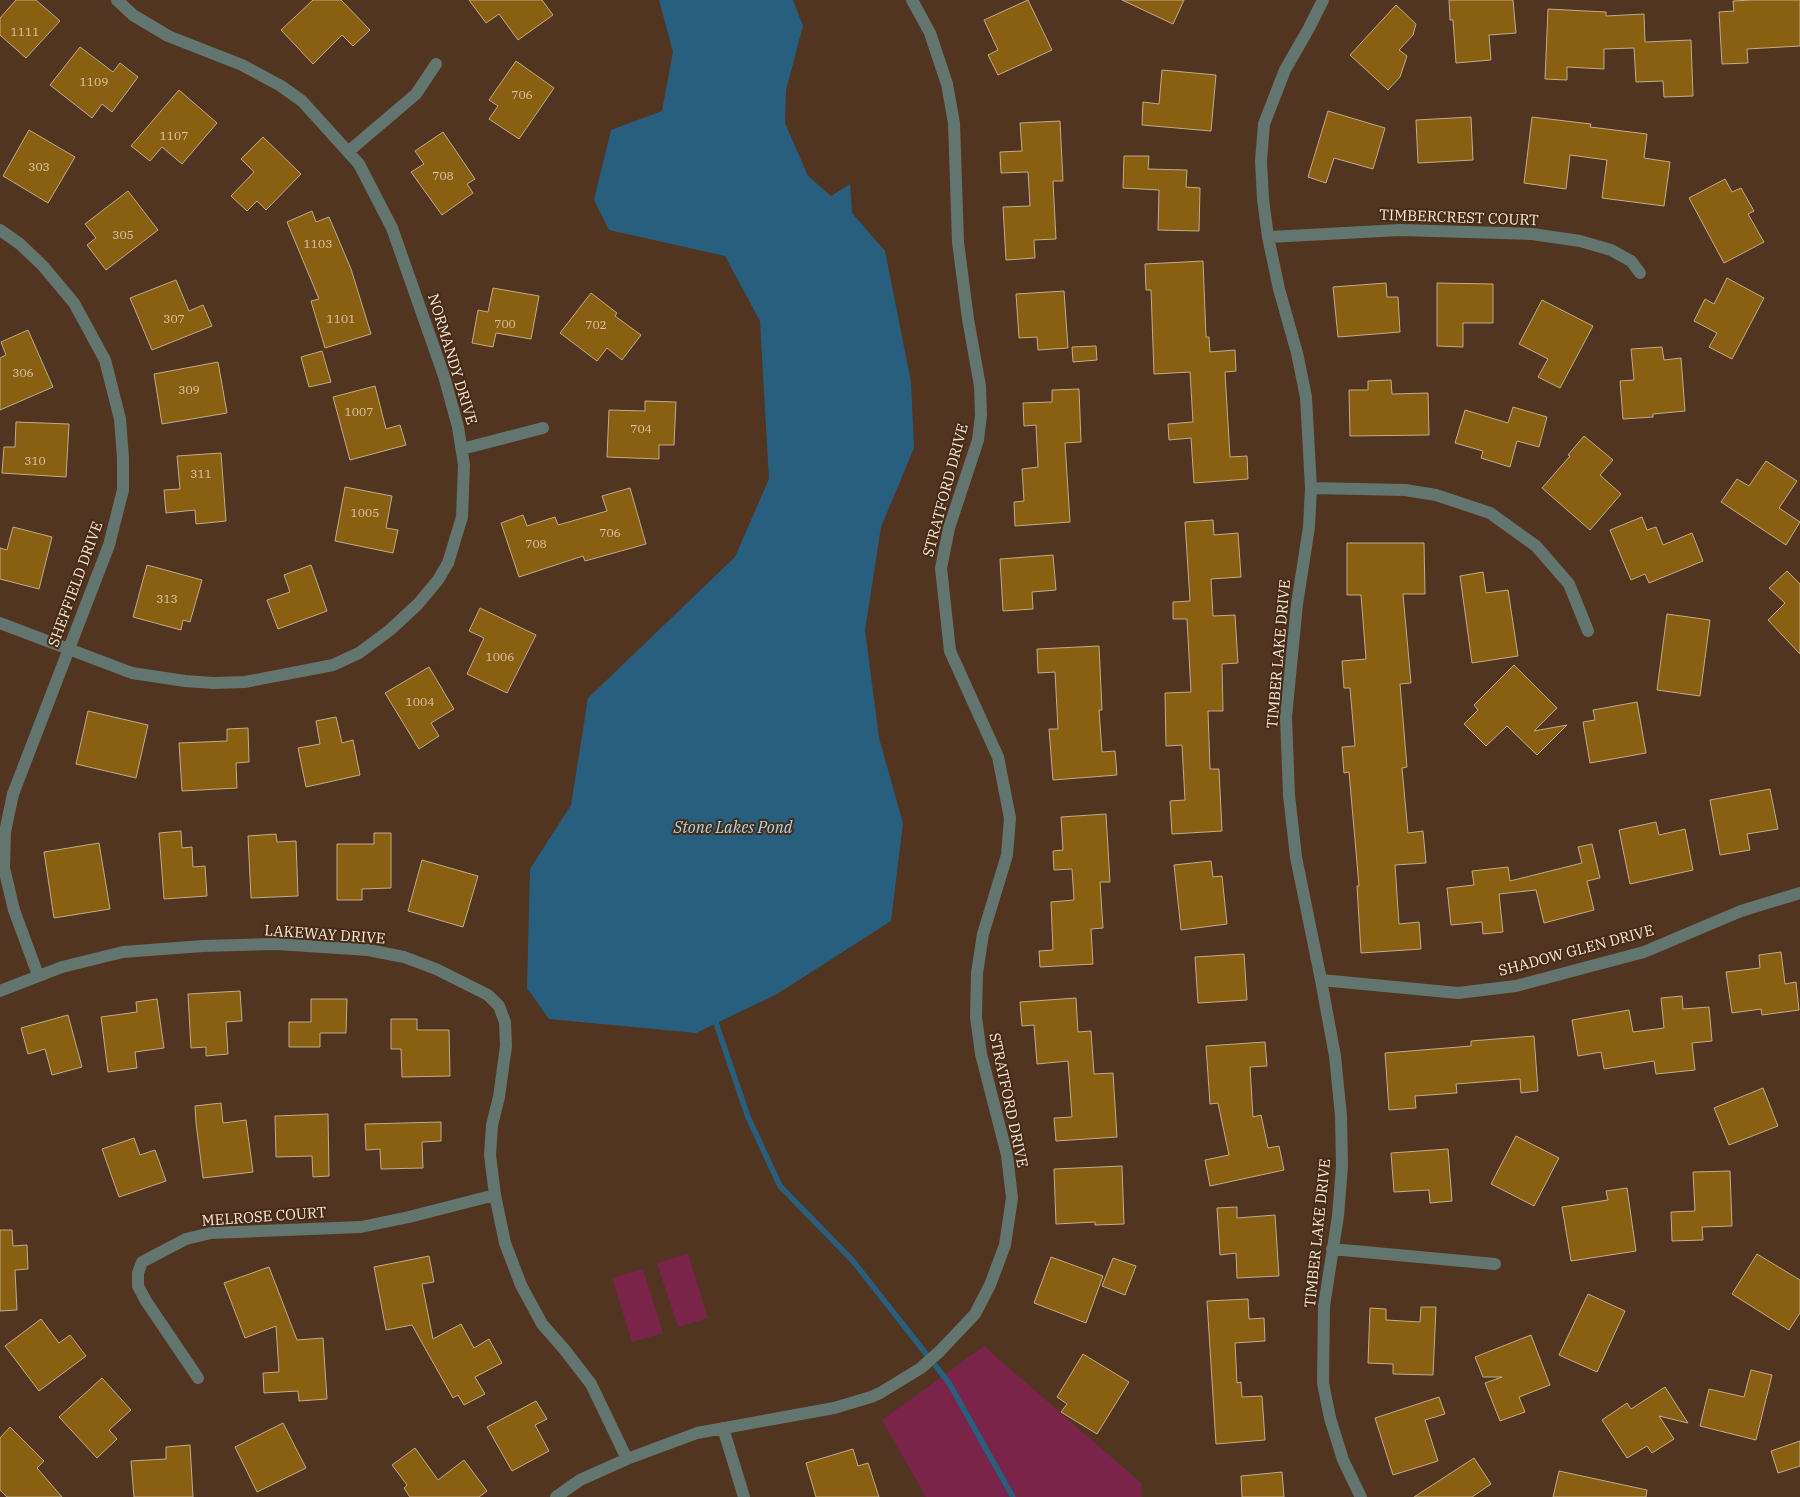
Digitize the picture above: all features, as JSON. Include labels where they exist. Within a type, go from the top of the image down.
[{"type":"street","name":"NORMANDY DRIVE","points":[[0,623],[132,673],[214,683],[245,682],[332,665],[358,653],[390,630],[418,604],[438,580],[448,563],[462,517],[464,465],[462,449],[444,376],[392,228],[359,164],[302,101],[281,86],[242,65],[168,36],[134,15],[117,0]]},
{"type":"street","name":"STRATFORD DRIVE","points":[[556,1497],[580,1480],[628,1459],[698,1433],[834,1408],[871,1398],[921,1368],[975,1314],[990,1285],[1005,1245],[1012,1198],[1007,1155],[981,1054],[976,1017],[977,973],[983,934],[1007,855],[1010,818],[998,757],[950,651],[943,601],[941,568],[949,528],[978,440],[981,416],[980,396],[958,242],[954,123],[947,84],[930,34],[912,0]]},
{"type":"street","name":"TIMBER LAKE DRIVE","points":[[1323,0],[1285,70],[1264,124],[1262,161],[1263,199],[1268,237],[1279,290],[1297,353],[1306,397],[1311,488],[1309,527],[1297,604],[1286,716],[1289,796],[1296,857],[1322,980],[1335,1056],[1341,1116],[1342,1166],[1338,1216],[1324,1306],[1323,1383],[1330,1418],[1343,1460],[1361,1497]]},
{"type":"street","points":[[349,151],[416,94],[436,64]]},
{"type":"street","name":"SHEFFIELD DRIVE","points":[[0,230],[20,244],[43,266],[74,304],[105,360],[120,419],[124,458],[123,490],[110,545],[13,794],[5,832],[4,868],[14,910],[38,975]]},
{"type":"street","name":"TIMBERCREST COURT","points":[[1268,237],[1400,230],[1532,234],[1580,241],[1611,250],[1631,261],[1640,273]]},
{"type":"street","points":[[462,449],[542,428]]},
{"type":"street","points":[[1311,488],[1405,490],[1436,495],[1490,513],[1536,546],[1569,584],[1588,632]]},
{"type":"street","name":"SHADOW GLEN DRIVE","points":[[1322,980],[1458,993],[1516,986],[1644,952],[1741,911],[1800,893]]},
{"type":"street","name":"LAKEWAY DRIVE","points":[[0,991],[62,967],[123,952],[203,946],[268,944],[368,950],[404,958],[436,969],[488,996],[499,1006],[505,1022],[506,1046],[499,1097],[492,1124],[490,1155],[504,1243],[521,1285],[542,1324],[591,1384],[628,1459]]},
{"type":"street","name":"MELROSE COURT","points":[[198,1378],[138,1286],[138,1273],[142,1262],[186,1240],[211,1232],[361,1226],[409,1217],[495,1195]]},
{"type":"street","points":[[1332,1249],[1495,1264]]},
{"type":"street","points":[[723,1428],[744,1497]]},
{"type":"shaded area","points":[[688,1254],[708,1318],[678,1327],[657,1263]]},
{"type":"shaded area","points":[[643,1269],[663,1333],[632,1342],[612,1278]]},
{"type":"shaded area","points":[[984,1346],[1141,1483],[1142,1497],[926,1497],[882,1420]]},
{"type":"water","name":"Stone Lakes Pond","points":[[659,0],[793,0],[803,26],[786,90],[785,123],[808,176],[831,196],[850,184],[852,213],[885,251],[911,382],[914,448],[881,527],[865,630],[879,738],[903,823],[891,921],[777,994],[696,1033],[549,1019],[527,988],[530,869],[571,805],[588,698],[735,557],[769,479],[760,321],[725,256],[609,230],[594,200],[611,130],[662,111],[673,52]]},
{"type":"building","points":[[16,0],[36,0],[60,21],[26,58],[0,35],[0,18]]},
{"type":"building","points":[[313,0],[341,0],[370,30],[353,46],[342,35],[313,64],[281,30]]},
{"type":"building","points":[[469,0],[542,0],[553,15],[518,40],[499,14],[486,23]]},
{"type":"building","points":[[1028,0],[1052,50],[998,75],[988,55],[998,50],[984,20]]},
{"type":"building","points":[[1122,0],[1184,0],[1173,24]]},
{"type":"building","points":[[1449,0],[1513,0],[1516,33],[1489,35],[1491,60],[1456,63],[1453,20],[1450,20]]},
{"type":"building","points":[[1800,0],[1800,46],[1747,49],[1748,63],[1722,64],[1719,12],[1734,11],[1733,1]]},
{"type":"building","points":[[1396,5],[1416,24],[1413,35],[1399,50],[1407,56],[1400,77],[1388,90],[1350,55]]},
{"type":"building","points":[[1548,9],[1606,12],[1606,16],[1644,14],[1645,42],[1691,40],[1693,96],[1664,97],[1663,81],[1636,82],[1634,48],[1604,49],[1604,69],[1567,67],[1567,80],[1545,79]]},
{"type":"building","points":[[80,47],[113,72],[120,63],[138,77],[112,112],[102,104],[92,118],[50,85]]},
{"type":"building","points":[[516,61],[554,88],[519,139],[489,119],[498,106],[489,100]]},
{"type":"building","points":[[1162,70],[1216,75],[1211,131],[1142,125],[1143,102],[1159,104]]},
{"type":"building","points":[[179,90],[217,123],[182,164],[162,147],[150,161],[131,146]]},
{"type":"building","points":[[1328,111],[1385,128],[1373,169],[1334,158],[1326,183],[1308,177]]},
{"type":"building","points":[[1471,117],[1473,160],[1418,163],[1416,120]]},
{"type":"building","points":[[1532,117],[1591,124],[1590,127],[1647,134],[1644,158],[1670,162],[1664,206],[1602,198],[1607,160],[1570,155],[1566,189],[1524,183]]},
{"type":"building","points":[[1060,121],[1063,181],[1053,181],[1056,239],[1034,240],[1035,258],[1006,260],[1003,207],[1030,206],[1028,172],[1001,173],[1000,152],[1022,151],[1020,123]]},
{"type":"building","points":[[29,130],[75,157],[48,203],[3,176]]},
{"type":"building","points":[[443,132],[475,179],[467,184],[473,193],[442,215],[411,172],[424,164],[415,151]]},
{"type":"building","points":[[263,137],[301,174],[266,210],[257,201],[247,211],[231,196],[254,172],[241,159]]},
{"type":"building","points":[[1124,156],[1149,156],[1148,169],[1187,170],[1186,187],[1200,188],[1199,231],[1158,230],[1159,190],[1123,188]]},
{"type":"building","points":[[1725,179],[1732,192],[1741,188],[1754,211],[1748,214],[1764,242],[1724,263],[1689,198]]},
{"type":"building","points":[[128,191],[158,230],[106,270],[87,245],[96,238],[85,224]]},
{"type":"building","points":[[312,211],[316,222],[329,217],[351,269],[371,334],[325,348],[311,301],[319,299],[287,222]]},
{"type":"building","points":[[1203,261],[1206,337],[1209,337],[1210,352],[1235,350],[1236,371],[1225,372],[1230,457],[1247,456],[1248,479],[1194,483],[1191,438],[1169,440],[1168,424],[1193,422],[1190,372],[1154,374],[1151,290],[1146,290],[1145,264]]},
{"type":"building","points":[[1727,278],[1764,298],[1732,359],[1709,347],[1717,333],[1694,321],[1705,299],[1714,304]]},
{"type":"building","points":[[176,280],[189,311],[203,305],[212,326],[152,350],[130,298]]},
{"type":"building","points":[[1386,283],[1387,297],[1398,297],[1400,332],[1338,337],[1333,287]]},
{"type":"building","points":[[1437,283],[1493,284],[1493,323],[1463,323],[1463,347],[1437,346]]},
{"type":"building","points":[[493,288],[539,296],[531,339],[496,333],[493,347],[472,343],[478,310],[488,312]]},
{"type":"building","points":[[1064,291],[1068,348],[1038,350],[1037,337],[1019,338],[1016,294]]},
{"type":"building","points":[[591,293],[617,313],[615,316],[641,335],[622,360],[607,348],[597,361],[560,333]]},
{"type":"building","points":[[1542,300],[1593,326],[1560,388],[1538,377],[1548,359],[1519,344]]},
{"type":"building","points":[[28,330],[53,387],[0,410],[0,358],[6,355],[1,342]]},
{"type":"building","points":[[1096,346],[1097,360],[1073,362],[1072,347]]},
{"type":"building","points":[[1662,347],[1664,360],[1681,358],[1685,411],[1653,414],[1653,417],[1623,419],[1620,381],[1634,380],[1631,349]]},
{"type":"building","points":[[322,351],[331,382],[309,387],[301,357]]},
{"type":"building","points":[[218,362],[227,413],[162,424],[154,374]]},
{"type":"building","points":[[1391,380],[1392,394],[1428,393],[1429,435],[1350,436],[1349,390],[1368,390],[1368,381]]},
{"type":"building","points":[[375,386],[386,429],[400,425],[406,445],[350,460],[333,397]]},
{"type":"building","points":[[1079,389],[1081,442],[1065,443],[1070,522],[1015,526],[1014,502],[1024,501],[1022,469],[1038,467],[1036,425],[1024,426],[1023,403],[1052,402],[1052,390]]},
{"type":"building","points":[[645,401],[676,402],[674,445],[659,445],[659,459],[607,457],[609,410],[645,411]]},
{"type":"building","points":[[1513,407],[1547,417],[1539,447],[1517,441],[1510,467],[1481,458],[1483,451],[1455,443],[1465,410],[1508,423]]},
{"type":"building","points":[[16,422],[69,424],[66,477],[2,473],[4,447],[15,447]]},
{"type":"building","points":[[1584,436],[1613,460],[1600,475],[1621,494],[1590,530],[1542,488],[1570,456],[1568,455]]},
{"type":"building","points":[[221,453],[226,521],[196,524],[195,510],[166,513],[164,490],[180,489],[177,456]]},
{"type":"building","points":[[1766,461],[1797,481],[1779,508],[1800,522],[1786,545],[1721,502],[1737,479],[1749,486]]},
{"type":"building","points":[[345,487],[392,496],[386,528],[398,530],[393,553],[335,541]]},
{"type":"building","points":[[630,488],[646,544],[585,561],[583,556],[519,577],[501,523],[523,515],[527,526],[555,517],[558,525],[607,511],[602,496]]},
{"type":"building","points":[[1642,517],[1647,530],[1656,527],[1663,545],[1692,533],[1703,561],[1649,583],[1645,574],[1631,580],[1610,530]]},
{"type":"building","points":[[1213,520],[1214,535],[1238,533],[1241,577],[1211,579],[1213,616],[1235,615],[1238,663],[1222,664],[1223,711],[1208,711],[1210,769],[1219,769],[1222,831],[1172,834],[1170,801],[1185,800],[1182,745],[1166,746],[1165,693],[1191,692],[1187,619],[1173,619],[1173,602],[1190,601],[1185,522]]},
{"type":"building","points":[[13,527],[52,537],[39,589],[0,579],[0,548],[7,550]]},
{"type":"building","points":[[1347,543],[1424,543],[1425,594],[1403,594],[1411,683],[1400,684],[1407,767],[1402,768],[1408,833],[1423,831],[1426,863],[1395,865],[1399,924],[1419,922],[1421,949],[1361,953],[1357,886],[1359,886],[1349,772],[1344,773],[1342,747],[1355,746],[1350,688],[1344,688],[1342,661],[1366,659],[1361,595],[1347,595]]},
{"type":"building","points":[[1053,555],[1056,590],[1032,592],[1033,609],[1003,611],[1000,559]]},
{"type":"building","points":[[147,565],[202,580],[190,622],[183,620],[181,630],[133,617]]},
{"type":"building","points":[[311,565],[327,611],[278,629],[267,600],[290,592],[284,575]]},
{"type":"building","points":[[1787,571],[1800,584],[1800,654],[1768,620],[1785,603],[1769,588]]},
{"type":"building","points":[[1483,572],[1486,593],[1508,590],[1518,656],[1472,663],[1460,576]]},
{"type":"building","points":[[480,608],[536,635],[507,693],[467,674],[484,638],[469,631]]},
{"type":"building","points":[[1667,614],[1710,620],[1700,696],[1657,690]]},
{"type":"building","points":[[1099,646],[1102,710],[1099,710],[1102,752],[1115,751],[1117,775],[1053,780],[1049,729],[1058,729],[1055,672],[1038,673],[1037,649]]},
{"type":"building","points":[[1514,665],[1557,708],[1534,731],[1567,725],[1537,755],[1507,726],[1486,746],[1464,724],[1478,710],[1474,705]]},
{"type":"building","points":[[429,667],[454,709],[431,723],[439,736],[419,749],[385,693]]},
{"type":"building","points":[[1637,702],[1646,753],[1590,763],[1583,722],[1595,720],[1593,710]]},
{"type":"building","points":[[88,711],[148,725],[136,778],[76,764]]},
{"type":"building","points":[[336,717],[342,743],[353,740],[360,775],[306,787],[298,748],[320,744],[316,721]]},
{"type":"building","points":[[248,728],[249,762],[236,763],[237,788],[182,791],[179,743],[227,741],[227,729]]},
{"type":"building","points":[[1770,789],[1778,829],[1747,834],[1750,850],[1720,855],[1710,800]]},
{"type":"building","points":[[1106,814],[1110,882],[1100,882],[1103,928],[1091,929],[1093,964],[1040,967],[1039,951],[1053,950],[1051,902],[1074,900],[1072,869],[1054,870],[1053,851],[1063,850],[1061,817]]},
{"type":"building","points":[[1656,822],[1659,835],[1685,829],[1693,870],[1630,884],[1619,830]]},
{"type":"building","points":[[181,831],[182,848],[192,847],[193,867],[205,866],[207,896],[164,899],[159,833]]},
{"type":"building","points":[[374,833],[391,833],[391,888],[362,889],[362,900],[337,900],[337,844],[374,844]]},
{"type":"building","points":[[276,834],[277,842],[296,841],[298,896],[251,898],[248,836]]},
{"type":"building","points":[[99,843],[110,909],[54,918],[44,852]]},
{"type":"building","points":[[1592,844],[1600,878],[1587,881],[1594,910],[1544,923],[1536,890],[1499,894],[1503,932],[1483,934],[1482,922],[1451,925],[1447,888],[1474,885],[1472,871],[1508,867],[1510,881],[1582,863],[1578,847]]},
{"type":"building","points":[[422,860],[478,876],[463,927],[408,911]]},
{"type":"building","points":[[1211,861],[1213,877],[1222,876],[1227,924],[1181,930],[1174,865]]},
{"type":"building","points":[[1781,952],[1785,984],[1796,982],[1799,1010],[1762,1015],[1761,1009],[1732,1013],[1726,972],[1760,968],[1759,955]]},
{"type":"building","points":[[1244,954],[1247,1000],[1198,1003],[1195,957]]},
{"type":"building","points":[[240,991],[242,1021],[226,1022],[228,1054],[206,1056],[206,1047],[191,1048],[188,994]]},
{"type":"building","points":[[1682,996],[1683,1009],[1709,1007],[1712,1041],[1692,1043],[1695,1070],[1656,1074],[1654,1061],[1604,1069],[1601,1052],[1578,1056],[1572,1020],[1629,1010],[1633,1032],[1664,1028],[1661,998]]},
{"type":"building","points":[[1076,998],[1078,1032],[1091,1031],[1094,1074],[1113,1073],[1117,1137],[1056,1141],[1054,1118],[1072,1117],[1068,1061],[1037,1064],[1034,1025],[1022,1026],[1020,1002]]},
{"type":"building","points":[[157,999],[164,1048],[135,1052],[137,1068],[108,1072],[101,1017],[137,1012],[136,1002]]},
{"type":"building","points":[[311,999],[347,999],[346,1033],[320,1033],[320,1047],[289,1047],[289,1022],[311,1022]]},
{"type":"building","points":[[68,1015],[82,1067],[52,1075],[45,1049],[28,1054],[21,1028]]},
{"type":"building","points":[[391,1019],[417,1019],[417,1030],[449,1030],[450,1076],[402,1077],[401,1049],[391,1049]]},
{"type":"building","points":[[1534,1036],[1538,1091],[1521,1093],[1520,1079],[1456,1084],[1457,1093],[1415,1096],[1416,1108],[1389,1110],[1385,1053],[1471,1046],[1471,1041]]},
{"type":"building","points":[[1265,1042],[1267,1066],[1250,1067],[1253,1117],[1261,1115],[1268,1148],[1279,1146],[1284,1170],[1210,1186],[1205,1160],[1229,1155],[1218,1103],[1210,1104],[1206,1046]]},
{"type":"building","points":[[1763,1088],[1778,1126],[1729,1145],[1714,1108]]},
{"type":"building","points":[[221,1103],[223,1123],[246,1120],[253,1172],[203,1178],[195,1106]]},
{"type":"building","points":[[328,1114],[329,1176],[313,1177],[312,1156],[276,1157],[275,1116]]},
{"type":"building","points":[[441,1122],[441,1141],[422,1142],[423,1168],[381,1169],[380,1149],[366,1150],[365,1124]]},
{"type":"building","points":[[1516,1136],[1559,1158],[1534,1206],[1491,1184]]},
{"type":"building","points":[[134,1138],[140,1155],[155,1150],[166,1181],[119,1197],[102,1149]]},
{"type":"building","points":[[1448,1149],[1452,1201],[1430,1203],[1429,1190],[1394,1192],[1391,1153]]},
{"type":"building","points":[[1122,1166],[1124,1224],[1095,1225],[1095,1222],[1056,1224],[1054,1169]]},
{"type":"building","points":[[1730,1171],[1732,1226],[1702,1227],[1703,1240],[1672,1241],[1671,1212],[1695,1211],[1693,1172]]},
{"type":"building","points":[[1627,1188],[1636,1251],[1571,1261],[1562,1207],[1608,1200],[1606,1191]]},
{"type":"building","points":[[1237,1207],[1237,1218],[1275,1215],[1279,1276],[1237,1278],[1236,1253],[1220,1255],[1217,1208]]},
{"type":"building","points":[[0,1230],[12,1230],[13,1246],[27,1245],[28,1269],[15,1270],[17,1310],[0,1311]]},
{"type":"building","points":[[1757,1254],[1800,1280],[1800,1313],[1789,1330],[1732,1294]]},
{"type":"building","points":[[429,1256],[434,1282],[422,1284],[433,1339],[461,1324],[474,1348],[489,1339],[502,1363],[475,1377],[485,1394],[464,1405],[458,1395],[453,1398],[412,1325],[386,1330],[374,1267]]},
{"type":"building","points":[[1051,1257],[1103,1276],[1086,1323],[1034,1303]]},
{"type":"building","points":[[1113,1258],[1136,1266],[1125,1295],[1102,1286]]},
{"type":"building","points":[[269,1267],[297,1340],[323,1338],[327,1399],[299,1401],[298,1391],[264,1393],[263,1373],[279,1372],[276,1326],[245,1338],[224,1283]]},
{"type":"building","points":[[1588,1294],[1625,1311],[1597,1372],[1559,1355]]},
{"type":"building","points":[[1248,1299],[1249,1319],[1264,1318],[1265,1341],[1235,1343],[1237,1383],[1241,1382],[1242,1397],[1262,1396],[1265,1440],[1216,1444],[1207,1301]]},
{"type":"building","points":[[1421,1307],[1436,1307],[1433,1375],[1393,1374],[1393,1364],[1368,1363],[1370,1308],[1386,1309],[1386,1320],[1420,1322]]},
{"type":"building","points":[[41,1319],[59,1343],[70,1335],[86,1356],[39,1391],[5,1346]]},
{"type":"building","points":[[1531,1335],[1550,1385],[1519,1397],[1525,1412],[1500,1421],[1485,1383],[1502,1377],[1483,1377],[1475,1357]]},
{"type":"building","points":[[1083,1354],[1129,1382],[1097,1434],[1061,1412],[1067,1404],[1057,1397]]},
{"type":"building","points":[[1751,1370],[1772,1375],[1756,1440],[1700,1426],[1709,1389],[1744,1397]]},
{"type":"building","points":[[102,1378],[131,1410],[109,1430],[117,1439],[97,1458],[59,1417]]},
{"type":"building","points":[[1665,1387],[1688,1423],[1659,1416],[1674,1439],[1652,1453],[1647,1446],[1627,1458],[1602,1420],[1627,1403],[1631,1409]]},
{"type":"building","points":[[1439,1397],[1445,1414],[1425,1420],[1438,1461],[1393,1475],[1375,1418]]},
{"type":"building","points":[[536,1401],[547,1419],[535,1425],[549,1451],[512,1471],[487,1427]]},
{"type":"building","points":[[283,1423],[306,1468],[257,1492],[235,1447]]},
{"type":"building","points":[[10,1427],[44,1461],[37,1468],[62,1497],[7,1497],[0,1490],[0,1438]]},
{"type":"building","points":[[1800,1441],[1800,1466],[1778,1473],[1771,1451]]},
{"type":"building","points":[[190,1445],[193,1497],[134,1497],[131,1461],[166,1459],[166,1447]]},
{"type":"building","points":[[415,1448],[438,1480],[464,1460],[487,1491],[479,1497],[410,1497],[404,1488],[407,1485],[392,1465]]},
{"type":"building","points":[[853,1449],[858,1466],[868,1463],[879,1497],[816,1497],[806,1463]]},
{"type":"building","points":[[1474,1458],[1491,1484],[1472,1497],[1414,1497]]},
{"type":"building","points":[[1559,1471],[1647,1490],[1646,1497],[1553,1497]]},
{"type":"building","points":[[1282,1472],[1284,1497],[1242,1497],[1241,1476]]},
{"type":"waterway","points":[[716,1023],[748,1117],[780,1186],[853,1261],[949,1383],[1013,1497]]}]
